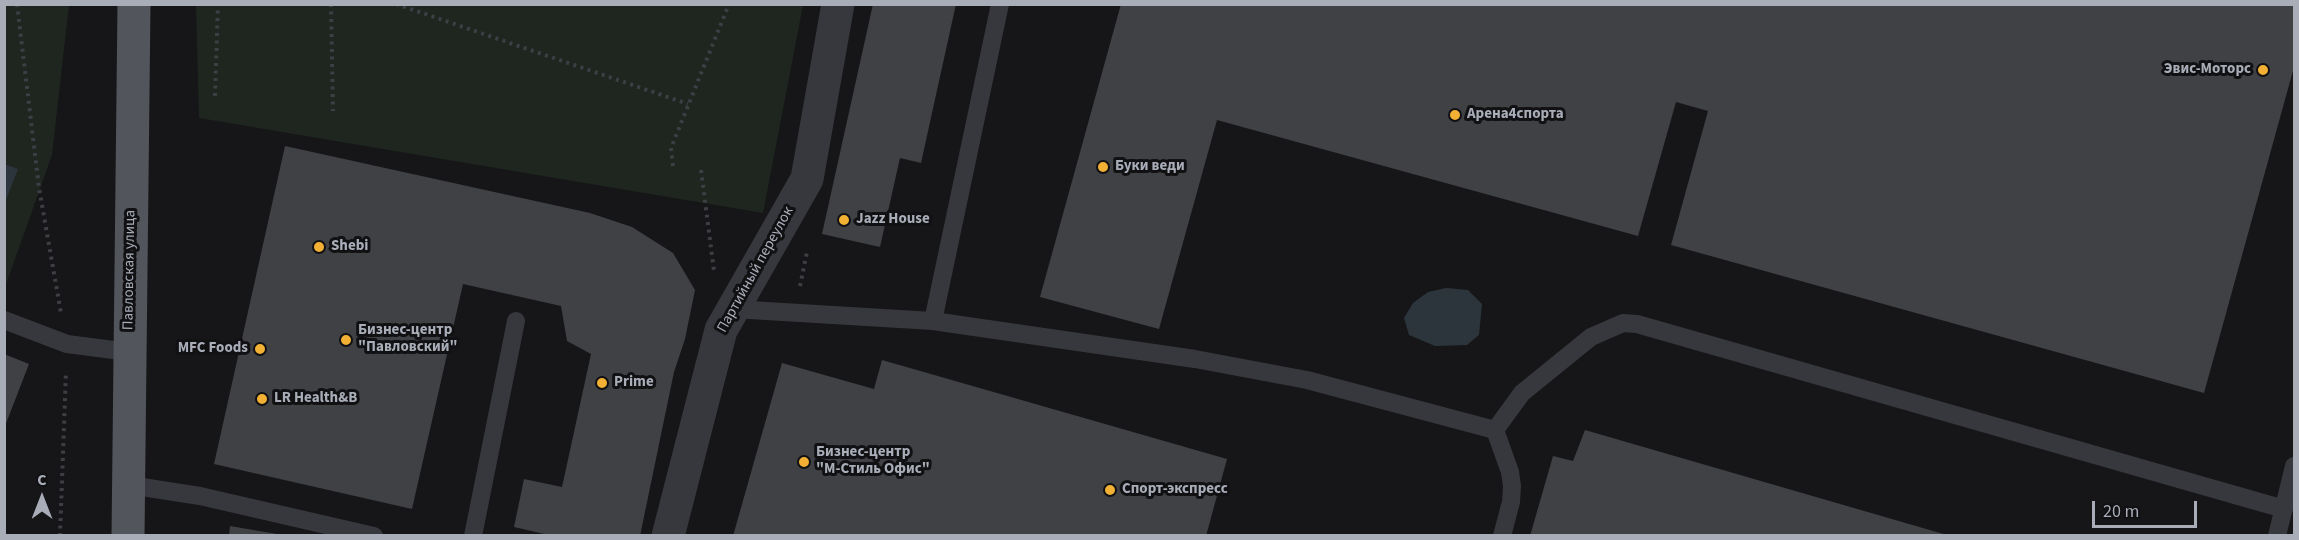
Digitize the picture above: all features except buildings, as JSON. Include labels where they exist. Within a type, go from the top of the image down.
[{"type":"main road","name":"Павловская улица","points":[[128,536],[134,4]]},
{"type":"street","name":"Партийный переулок","points":[[668,536],[721,330],[807,179],[838,4]]},
{"type":"lane","points":[[933,321],[1000,4]]},
{"type":"lane","points":[[733,309],[933,321],[1195,358],[1296,378],[1495,430]]},
{"type":"lane","points":[[4,320],[67,344],[129,352]]},
{"type":"lane","points":[[473,536],[516,321]]},
{"type":"lane","points":[[1495,430],[1522,393],[1590,337],[1617,325],[1637,324],[2284,509]]},
{"type":"lane","points":[[1495,430],[1510,472],[1512,486],[1511,502],[1502,536]]},
{"type":"lane","points":[[2277,536],[2295,466]]},
{"type":"lane","points":[[129,485],[200,496],[374,536]]},
{"type":"path","points":[[17,4],[39,188],[67,344],[60,536]]},
{"type":"path","points":[[215,96],[218,4]]},
{"type":"path","points":[[331,4],[333,111]]},
{"type":"path","points":[[396,4],[688,104]]},
{"type":"path","points":[[673,166],[671,148],[729,4]]},
{"type":"path","points":[[701,170],[714,273]]},
{"type":"shaded area","points":[[196,4],[803,5],[763,213],[199,118]]},
{"type":"shaded area","points":[[5,5],[69,5],[52,155],[5,287],[5,203],[17,169],[5,164]]},
{"type":"shaded area","points":[[4,164],[18,169],[5,203]]},
{"type":"shaded area","points":[[1446,288],[1468,290],[1482,304],[1479,335],[1467,345],[1435,346],[1409,335],[1404,318],[1413,303],[1428,292]]},
{"type":"place","name":"Эвис-Моторс","points":[[2263,70]]},
{"type":"place","name":"Арена4спорта","points":[[1455,115]]},
{"type":"place","name":"Буки веди","points":[[1103,167]]},
{"type":"place","name":"Jazz House","points":[[844,220]]},
{"type":"place","name":"Shebi","points":[[319,247]]},
{"type":"place","name":"Бизнес-центр \"Павловский\"","points":[[346,340]]},
{"type":"place","name":"MFC Foods","points":[[260,349]]},
{"type":"place","name":"Prime","points":[[602,383]]},
{"type":"place","name":"LR Health&B","points":[[262,399]]},
{"type":"place","name":"Бизнес-центр \"М-Стиль Офис\"","points":[[804,462]]},
{"type":"place","name":"Спорт-экспресс","points":[[1110,490]]}]
